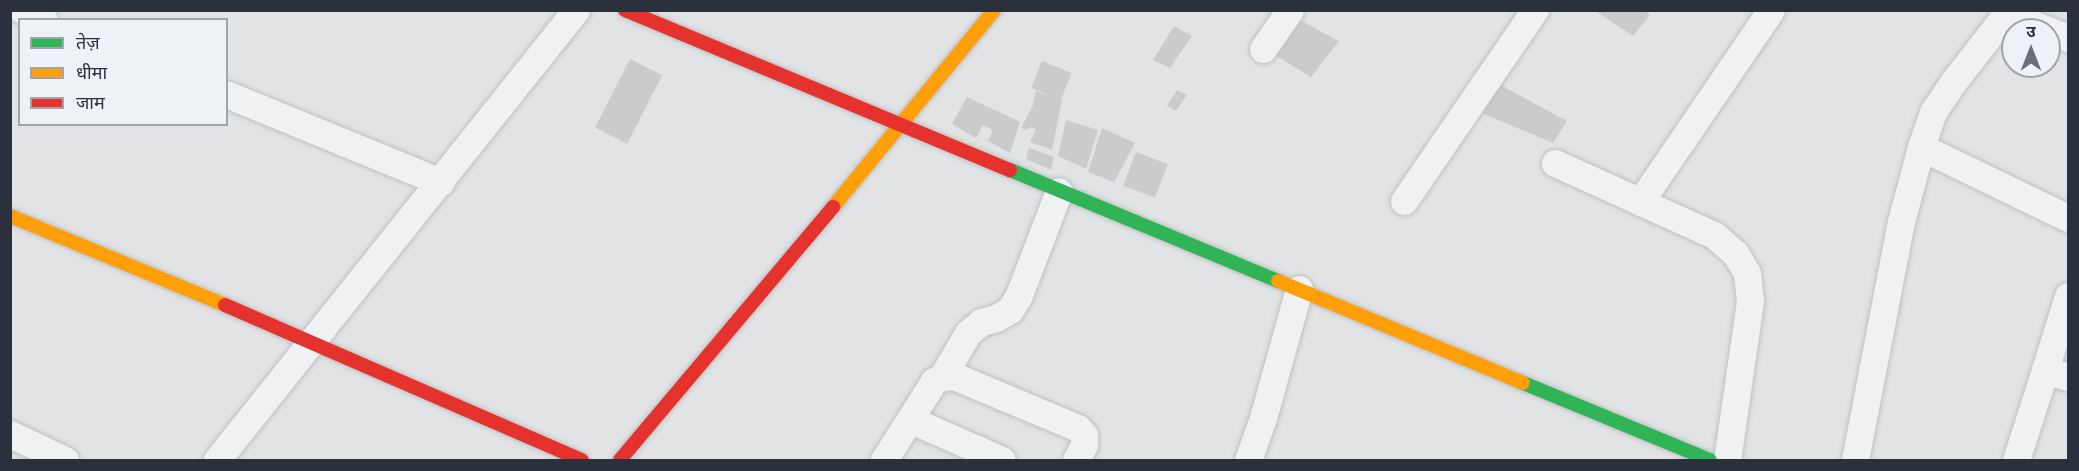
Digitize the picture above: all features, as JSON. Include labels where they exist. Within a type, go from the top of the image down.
[{"type":"street","points":[[22,10],[40,18]]},
{"type":"street","points":[[217,460],[576,10]]},
{"type":"street","points":[[625,10],[1710,460]]},
{"type":"street","points":[[620,460],[901,126],[994,10]]},
{"type":"street","points":[[1263,49],[1290,10]]},
{"type":"street","points":[[1404,201],[1535,10]]},
{"type":"street","points":[[1640,202],[1771,10]]},
{"type":"street","points":[[1855,460],[1902,222],[1921,147],[1933,112],[2008,12],[2068,38]]},
{"type":"street","points":[[228,95],[441,182]]},
{"type":"street","points":[[1921,147],[2068,218]]},
{"type":"street","points":[[1555,163],[1714,235],[1735,253],[1747,273],[1750,301],[1727,460]]},
{"type":"street","points":[[884,460],[934,381],[942,376],[968,333],[981,322],[996,318],[1010,310],[1019,295],[1059,191]]},
{"type":"street","points":[[10,216],[312,341],[582,460]]},
{"type":"street","points":[[1248,460],[1263,418],[1299,289]]},
{"type":"street","points":[[2016,460],[2057,374],[2068,296]]},
{"type":"street","points":[[942,376],[954,376],[1078,428],[1084,435],[1084,445],[1076,460]]},
{"type":"street","points":[[911,420],[1002,460]]},
{"type":"street","points":[[10,434],[65,460]]},
{"type":"building","points":[[1594,10],[1644,10],[1650,15],[1633,36]]},
{"type":"building","points":[[1296,18],[1339,41],[1311,77],[1270,52]]},
{"type":"building","points":[[1174,26],[1192,36],[1170,68],[1153,60]]},
{"type":"building","points":[[630,59],[662,75],[627,144],[595,128]]},
{"type":"building","points":[[1042,61],[1072,73],[1061,100],[1031,88]]},
{"type":"building","points":[[1495,82],[1567,121],[1553,143],[1477,111]]},
{"type":"building","points":[[1177,90],[1187,95],[1176,111],[1167,106]]},
{"type":"building","points":[[1036,91],[1062,100],[1052,150],[1030,142],[1036,130],[1033,127],[1026,130],[1021,128],[1033,105]]},
{"type":"building","points":[[967,97],[1020,122],[1010,153],[988,141],[993,130],[983,125],[976,138],[952,124]]},
{"type":"building","points":[[1066,120],[1098,130],[1086,169],[1058,156]]},
{"type":"building","points":[[1102,128],[1135,143],[1114,182],[1088,172]]},
{"type":"building","points":[[1029,148],[1054,157],[1051,170],[1026,159]]},
{"type":"building","points":[[1136,152],[1168,164],[1155,198],[1123,186]]},
{"type":"traffic: fast","points":[[1010,170],[1278,281]]},
{"type":"traffic: fast","points":[[1523,383],[1710,460]]},
{"type":"traffic: slow","points":[[833,207],[994,10]]},
{"type":"traffic: slow","points":[[10,216],[225,305]]},
{"type":"traffic: slow","points":[[1278,281],[1523,383]]},
{"type":"traffic: jam","points":[[625,10],[1010,170]]},
{"type":"traffic: jam","points":[[620,460],[833,207]]},
{"type":"traffic: jam","points":[[225,305],[582,460]]}]
